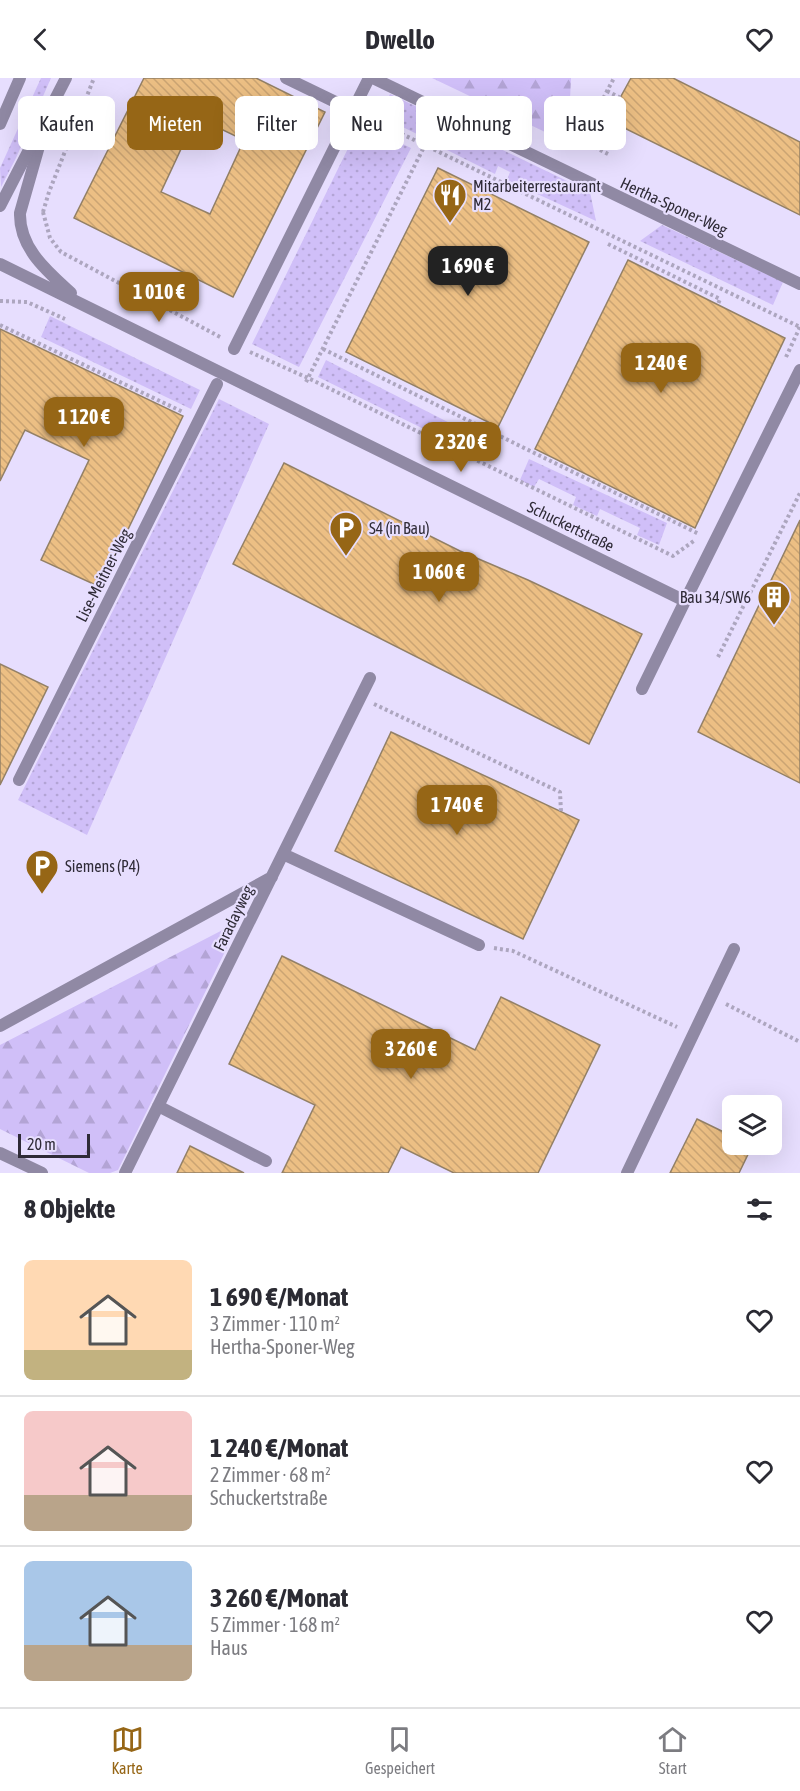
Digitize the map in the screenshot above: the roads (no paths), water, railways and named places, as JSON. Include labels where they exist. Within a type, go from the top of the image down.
[{"type":"street","points":[[0,124],[20,78]]},
{"type":"street","points":[[57,96],[66,78]]},
{"type":"street","points":[[286,78],[330,99]]},
{"type":"street","points":[[360,96],[371,78]]},
{"type":"street","name":"Hertha-Sponer-Weg","points":[[371,78],[800,284]]},
{"type":"street","points":[[0,206],[29,150]]},
{"type":"street","name":"Schuckertstraße","points":[[37,150],[20,213],[20,225],[26,242],[42,265],[81,302]]},
{"type":"street","points":[[235,347],[332,150]]},
{"type":"street","name":"Schuckertstraße","points":[[0,264],[685,601]]},
{"type":"street","points":[[642,688],[800,369]]},
{"type":"street","name":"Lise-Meitner-Weg","points":[[19,780],[217,384]]},
{"type":"street","name":"Faradayweg","points":[[125,1173],[370,678]]},
{"type":"street","points":[[283,854],[479,945]]},
{"type":"street","points":[[0,1026],[272,877]]},
{"type":"street","points":[[627,1173],[734,949]]},
{"type":"street","points":[[158,1106],[266,1161]]},
{"type":"street","points":[[0,1153],[42,1173]]},
{"type":"place","name":"Mitarbeiterrestaurant M2","points":[[450,224]]},
{"type":"place","name":"S4 (in Bau)","points":[[346,557]]},
{"type":"place","name":"Bau 34/SW6","points":[[774,626]]},
{"type":"place","name":"Siemens (P4)","points":[[42,895]]}]
